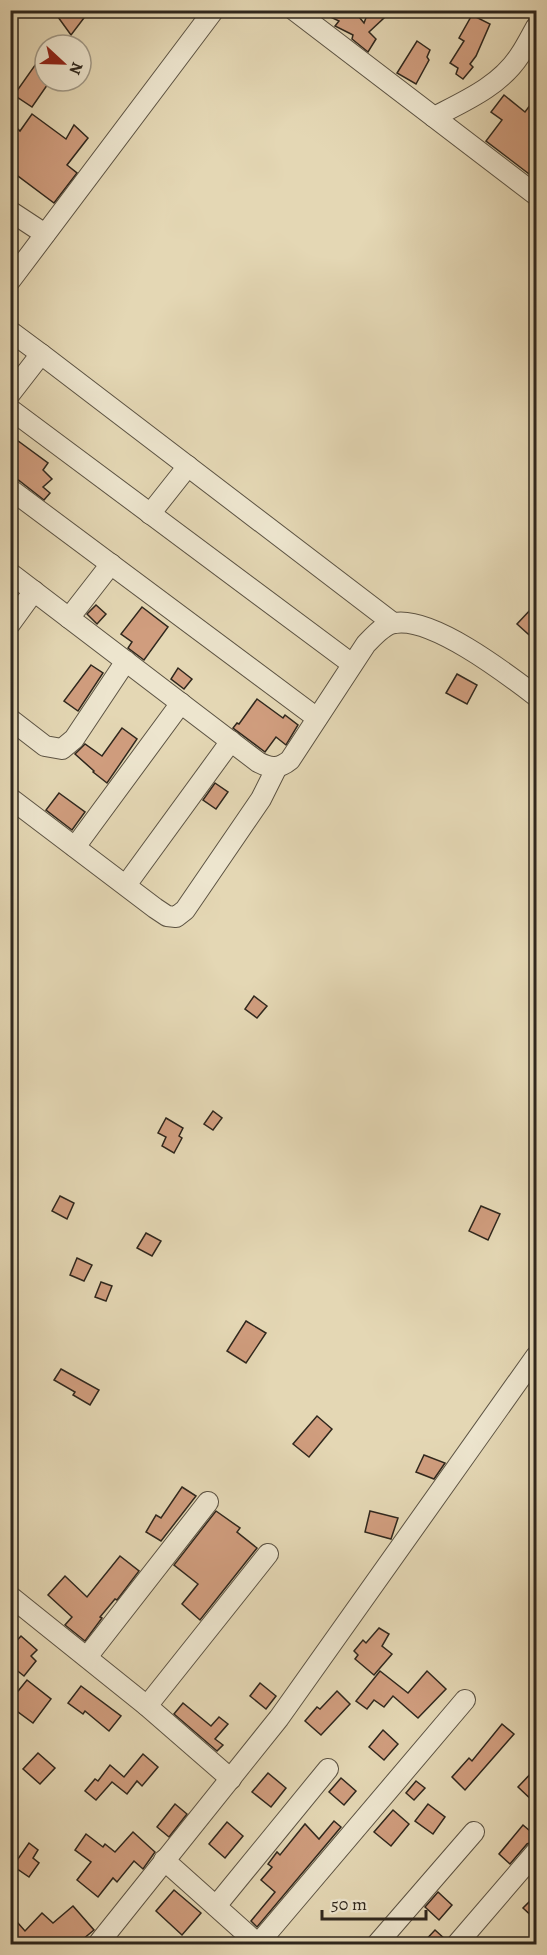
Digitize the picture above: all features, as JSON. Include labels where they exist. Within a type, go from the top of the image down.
[{"type":"street","points":[[10,281],[214,10]]},
{"type":"street","points":[[294,10],[537,195]]},
{"type":"street","points":[[434,117],[475,96],[498,80],[519,57],[537,27]]},
{"type":"street","points":[[10,211],[45,234]]},
{"type":"street","points":[[10,331],[393,623]]},
{"type":"street","points":[[10,394],[41,354]]},
{"type":"street","points":[[10,409],[352,664]]},
{"type":"street","points":[[150,514],[188,466]]},
{"type":"street","points":[[10,489],[317,718]]},
{"type":"street","points":[[69,618],[111,564]]},
{"type":"street","points":[[10,573],[269,768],[282,767],[290,760],[366,644],[381,630],[393,623],[405,622],[453,639],[537,696]]},
{"type":"street","points":[[10,624],[34,591]]},
{"type":"street","points":[[10,719],[45,746],[62,749],[74,739],[126,661]]},
{"type":"street","points":[[75,846],[181,703]]},
{"type":"street","points":[[126,885],[231,741]]},
{"type":"street","points":[[10,798],[167,916],[176,917],[184,910],[261,799],[277,767]]},
{"type":"street","points":[[98,1944],[279,1718],[537,1356]]},
{"type":"street","points":[[87,1657],[208,1502]]},
{"type":"street","points":[[147,1706],[268,1554]]},
{"type":"street","points":[[10,1596],[147,1706],[231,1779]]},
{"type":"street","points":[[164,1860],[258,1944],[465,1700]]},
{"type":"street","points":[[216,1906],[328,1769]]},
{"type":"street","points":[[377,1944],[474,1833]]},
{"type":"street","points":[[457,1944],[537,1852]]},
{"type":"building","points":[[64,10],[90,10],[73,33],[70,33],[58,17]]},
{"type":"building","points":[[316,10],[355,12],[364,23],[369,10],[375,10],[385,17],[369,32],[376,39],[368,52],[352,39],[353,35],[335,26],[339,21]]},
{"type":"building","points":[[472,15],[490,24],[470,64],[473,67],[463,79],[456,74],[458,68],[450,63],[464,41],[459,38]]},
{"type":"building","points":[[417,41],[430,50],[427,57],[429,60],[416,84],[397,73]]},
{"type":"building","points":[[33,68],[33,93],[42,93],[32,107],[14,95]]},
{"type":"building","points":[[504,95],[525,112],[537,96],[537,180],[486,141],[502,120],[491,112]]},
{"type":"building","points":[[32,114],[66,139],[74,125],[88,138],[67,165],[77,173],[54,203],[10,170],[10,139],[18,129],[20,131]]},
{"type":"building","points":[[10,435],[48,463],[43,470],[52,479],[43,487],[50,493],[44,500],[17,479],[10,477]]},
{"type":"building","points":[[96,605],[106,614],[97,624],[87,614]]},
{"type":"building","points":[[142,607],[168,627],[144,660],[128,648],[132,642],[121,634]]},
{"type":"building","points":[[531,609],[537,615],[537,642],[517,624]]},
{"type":"building","points":[[91,665],[103,673],[78,711],[64,701]]},
{"type":"building","points":[[178,668],[192,679],[184,689],[171,679]]},
{"type":"building","points":[[457,674],[477,685],[467,704],[446,693]]},
{"type":"building","points":[[257,699],[283,718],[285,715],[298,725],[286,745],[276,737],[265,752],[233,728],[237,723],[239,724]]},
{"type":"building","points":[[122,728],[137,739],[107,783],[75,754],[85,744],[102,756]]},
{"type":"building","points":[[215,783],[228,792],[216,809],[203,800]]},
{"type":"building","points":[[59,793],[85,812],[72,830],[46,810]]},
{"type":"building","points":[[254,996],[267,1006],[257,1018],[245,1009]]},
{"type":"building","points":[[213,1111],[222,1118],[213,1130],[204,1124]]},
{"type":"building","points":[[166,1118],[183,1128],[179,1136],[182,1138],[174,1153],[162,1146],[166,1137],[158,1133]]},
{"type":"building","points":[[60,1196],[74,1203],[67,1219],[52,1211]]},
{"type":"building","points":[[481,1206],[500,1214],[488,1240],[469,1231]]},
{"type":"building","points":[[146,1233],[161,1241],[152,1256],[137,1248]]},
{"type":"building","points":[[77,1258],[92,1265],[84,1281],[70,1275]]},
{"type":"building","points":[[101,1282],[112,1286],[106,1301],[95,1297]]},
{"type":"building","points":[[246,1321],[266,1333],[246,1363],[227,1351]]},
{"type":"building","points":[[61,1369],[99,1390],[90,1405],[73,1395],[75,1392],[54,1380]]},
{"type":"building","points":[[317,1416],[332,1429],[309,1457],[293,1444]]},
{"type":"building","points":[[424,1455],[445,1463],[434,1479],[416,1472]]},
{"type":"building","points":[[182,1487],[196,1496],[161,1541],[146,1532],[156,1515],[161,1518]]},
{"type":"building","points":[[216,1511],[240,1528],[237,1532],[257,1548],[200,1620],[182,1604],[198,1584],[174,1565]]},
{"type":"building","points":[[370,1511],[398,1518],[391,1539],[365,1532]]},
{"type":"building","points":[[120,1556],[139,1571],[117,1600],[115,1599],[100,1617],[102,1618],[85,1641],[65,1625],[72,1617],[48,1595],[65,1576],[87,1597]]},
{"type":"building","points":[[379,1628],[389,1634],[382,1646],[392,1654],[374,1675],[355,1659],[358,1655],[354,1651],[363,1640],[366,1643]]},
{"type":"building","points":[[21,1636],[37,1650],[31,1656],[36,1661],[24,1676],[10,1665],[10,1648]]},
{"type":"building","points":[[380,1671],[408,1693],[427,1671],[446,1689],[418,1718],[393,1696],[384,1707],[374,1700],[367,1709],[356,1701]]},
{"type":"building","points":[[27,1680],[51,1699],[33,1723],[10,1706],[10,1701]]},
{"type":"building","points":[[260,1683],[276,1696],[266,1709],[250,1696]]},
{"type":"building","points":[[81,1686],[121,1716],[109,1731],[85,1711],[83,1714],[68,1703]]},
{"type":"building","points":[[337,1691],[350,1704],[321,1735],[305,1721],[317,1707],[320,1709]]},
{"type":"building","points":[[183,1703],[211,1726],[219,1717],[228,1724],[215,1739],[223,1745],[217,1751],[174,1714]]},
{"type":"building","points":[[502,1724],[514,1734],[465,1790],[452,1777],[469,1758],[472,1761]]},
{"type":"building","points":[[383,1730],[398,1744],[384,1760],[369,1747]]},
{"type":"building","points":[[38,1753],[55,1768],[40,1784],[23,1769]]},
{"type":"building","points":[[143,1754],[158,1767],[142,1786],[137,1781],[127,1794],[112,1782],[96,1800],[85,1791],[95,1779],[98,1781],[110,1765],[124,1777]]},
{"type":"building","points":[[537,1767],[537,1805],[518,1787]]},
{"type":"building","points":[[268,1773],[286,1788],[271,1807],[252,1792]]},
{"type":"building","points":[[341,1778],[356,1791],[344,1805],[329,1792]]},
{"type":"building","points":[[416,1781],[425,1788],[414,1800],[406,1793]]},
{"type":"building","points":[[175,1804],[187,1814],[169,1837],[157,1827]]},
{"type":"building","points":[[428,1804],[445,1817],[433,1834],[415,1821]]},
{"type":"building","points":[[393,1810],[409,1824],[391,1846],[374,1832]]},
{"type":"building","points":[[334,1821],[341,1827],[257,1927],[251,1921],[275,1892],[261,1880],[272,1867],[268,1864],[277,1852],[280,1855],[305,1824],[319,1839]]},
{"type":"building","points":[[227,1822],[243,1836],[225,1858],[209,1844]]},
{"type":"building","points":[[523,1825],[537,1837],[537,1840],[527,1844],[510,1864],[499,1854]]},
{"type":"building","points":[[133,1832],[155,1852],[143,1869],[134,1861],[117,1882],[113,1878],[98,1897],[77,1880],[91,1862],[75,1850],[86,1834],[103,1847],[105,1844],[115,1852]]},
{"type":"building","points":[[29,1843],[38,1850],[33,1858],[39,1863],[29,1877],[13,1866]]},
{"type":"building","points":[[174,1890],[201,1913],[182,1935],[156,1911]]},
{"type":"building","points":[[438,1892],[452,1905],[439,1920],[425,1907]]},
{"type":"building","points":[[537,1894],[537,1921],[523,1908]]},
{"type":"building","points":[[73,1906],[94,1930],[77,1944],[10,1944],[10,1914],[25,1931],[42,1913],[53,1923]]},
{"type":"building","points":[[435,1930],[446,1940],[445,1944],[422,1944]]}]
